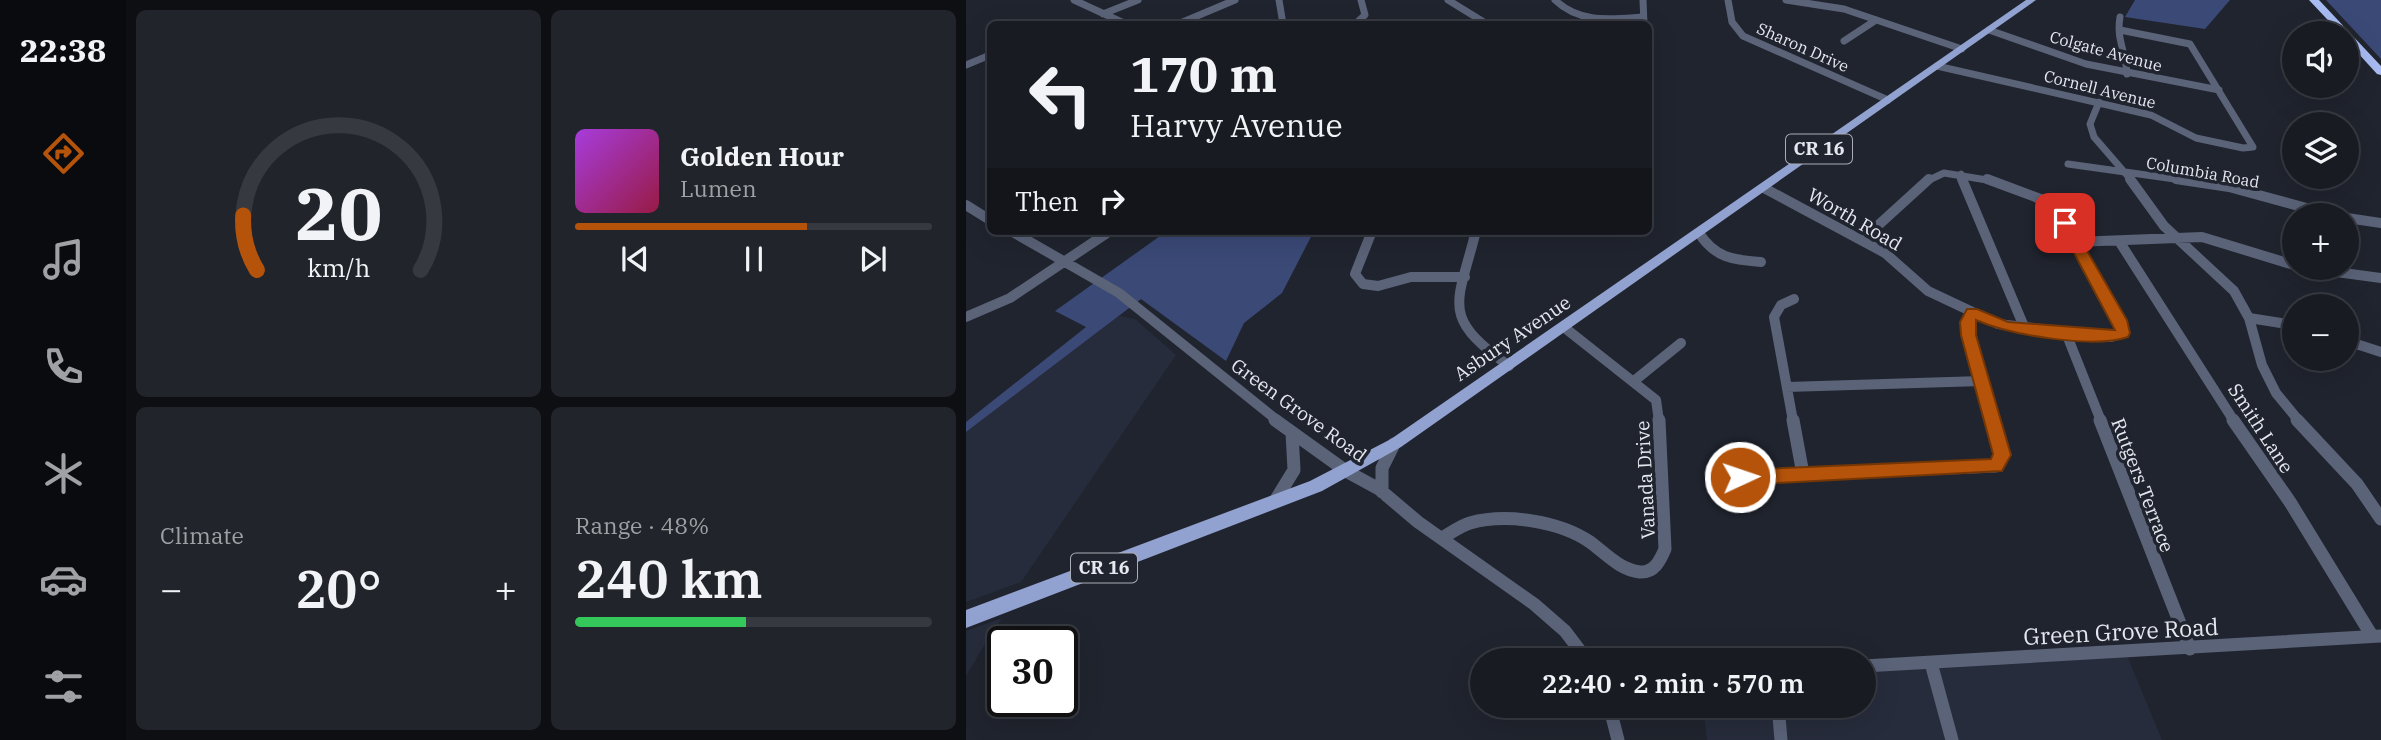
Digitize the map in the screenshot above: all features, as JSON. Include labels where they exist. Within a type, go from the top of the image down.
[{"type":"highway","points":[[2314,0],[2334,21]]},
{"type":"highway","points":[[2359,48],[2381,72]]},
{"type":"main road","name":"Asbury Avenue","points":[[966,619],[1272,504],[1346,471],[1394,444],[1565,328],[2032,0]]},
{"type":"street","points":[[1074,0],[1119,21]]},
{"type":"street","points":[[1104,14],[1138,0]]},
{"type":"street","points":[[1185,21],[1235,0]]},
{"type":"street","points":[[1279,0],[1282,21]]},
{"type":"street","points":[[1358,21],[1365,15],[1362,0]]},
{"type":"street","points":[[1448,0],[1482,21]]},
{"type":"street","points":[[1555,0],[1565,11],[1581,17],[1643,21],[1643,0]]},
{"type":"street","name":"Sharon Drive","points":[[1728,0],[1732,22],[1743,36],[1888,100]]},
{"type":"street","name":"Sharon Drive","points":[[1786,0],[1844,9],[1962,49]]},
{"type":"street","points":[[2120,17],[2118,41],[2126,58],[2127,74]]},
{"type":"street","points":[[1844,41],[1876,20]]},
{"type":"street","name":"Colgate Avenue","points":[[1989,30],[2070,60],[2127,74],[2219,90]]},
{"type":"street","points":[[2120,30],[2188,42],[2219,90]]},
{"type":"street","points":[[966,65],[987,56]]},
{"type":"street","name":"Cornell Avenue","points":[[1937,66],[2158,117],[2196,138],[2252,147],[2252,141],[2219,90]]},
{"type":"street","points":[[2099,102],[2090,124],[2092,134],[2177,239],[2228,285],[2249,318],[2262,365],[2276,393],[2308,433],[2357,484],[2379,513]]},
{"type":"street","name":"Columbia Road","points":[[2067,164],[2229,187],[2288,203]]},
{"type":"street","points":[[1862,240],[1933,176],[1942,173],[1961,174],[2051,201],[2075,242],[2202,237],[2282,261]]},
{"type":"street","points":[[1961,174],[1965,192],[2025,329]]},
{"type":"street","name":"Worth Road","points":[[1764,188],[1890,256],[1927,290],[1972,313],[2006,327],[2116,337],[2123,333],[2122,324],[2075,242]]},
{"type":"street","points":[[966,205],[987,218]]},
{"type":"street","points":[[2359,220],[2381,223]]},
{"type":"street","points":[[1699,233],[1713,255],[1728,260],[1761,262]]},
{"type":"street","name":"Green Grove Road","points":[[1019,235],[1068,261],[1119,293],[1292,433],[1346,471],[1382,492],[1554,620],[1577,648]]},
{"type":"street","points":[[966,317],[1010,298],[1104,235]]},
{"type":"street","points":[[1370,235],[1355,274],[1363,284],[1378,286],[1411,277],[1465,276]]},
{"type":"street","points":[[1475,235],[1460,297],[1461,323],[1482,346],[1508,366]]},
{"type":"street","name":"Smith Lane","points":[[2119,241],[2265,470],[2290,502],[2376,636]]},
{"type":"street","points":[[2359,275],[2381,278]]},
{"type":"street","points":[[1794,299],[1781,305],[1774,317],[1802,474]]},
{"type":"street","points":[[1740,477],[1978,469],[1996,466],[2002,455],[1967,330],[1972,313]]},
{"type":"street","points":[[2249,318],[2282,323]]},
{"type":"street","name":"Vanada Drive","points":[[1442,538],[1471,523],[1534,523],[1555,527],[1585,539],[1630,570],[1644,572],[1658,565],[1665,549],[1659,411],[1653,395],[1565,328]]},
{"type":"street","name":"Rutgers Terrace","points":[[2066,333],[2190,649]]},
{"type":"street","points":[[1634,380],[1681,343]]},
{"type":"street","points":[[2359,345],[2381,352]]},
{"type":"street","points":[[1787,387],[1982,381]]},
{"type":"street","points":[[1272,504],[1294,472],[1297,455],[1292,433]]},
{"type":"street","points":[[1382,492],[1382,468],[1394,444]]},
{"type":"street","name":"Green Grove Road","points":[[1876,665],[2376,636]]},
{"type":"street","points":[[1931,663],[1952,740]]},
{"type":"street","points":[[1612,718],[1618,740]]},
{"type":"street","points":[[1779,718],[1781,740]]},
{"type":"shaded area","points":[[2135,0],[2230,0],[2205,29],[2125,17]]},
{"type":"shaded area","points":[[2326,0],[2381,0],[2381,59],[2359,35],[2359,21],[2346,21]]},
{"type":"shaded area","points":[[1161,235],[1312,235],[1282,293],[1244,323],[1226,361],[1141,299],[966,432],[966,422],[1086,327],[1055,311]]},
{"type":"shaded area","points":[[1119,316],[1135,319],[1176,355],[1021,582],[966,602],[966,432]]},
{"type":"shaded area","points":[[1002,618],[996,626],[987,626],[987,641],[966,676],[966,631]]},
{"type":"shaded area","points":[[2126,653],[2162,740],[1707,740],[1704,718],[1876,718],[1876,664]]},
{"type":"route","points":[[1740,477],[1978,469],[1996,466],[2002,455],[1968,335],[1967,322],[1972,313],[2006,327],[2111,337],[2123,333],[2122,324],[2065,223]]}]
